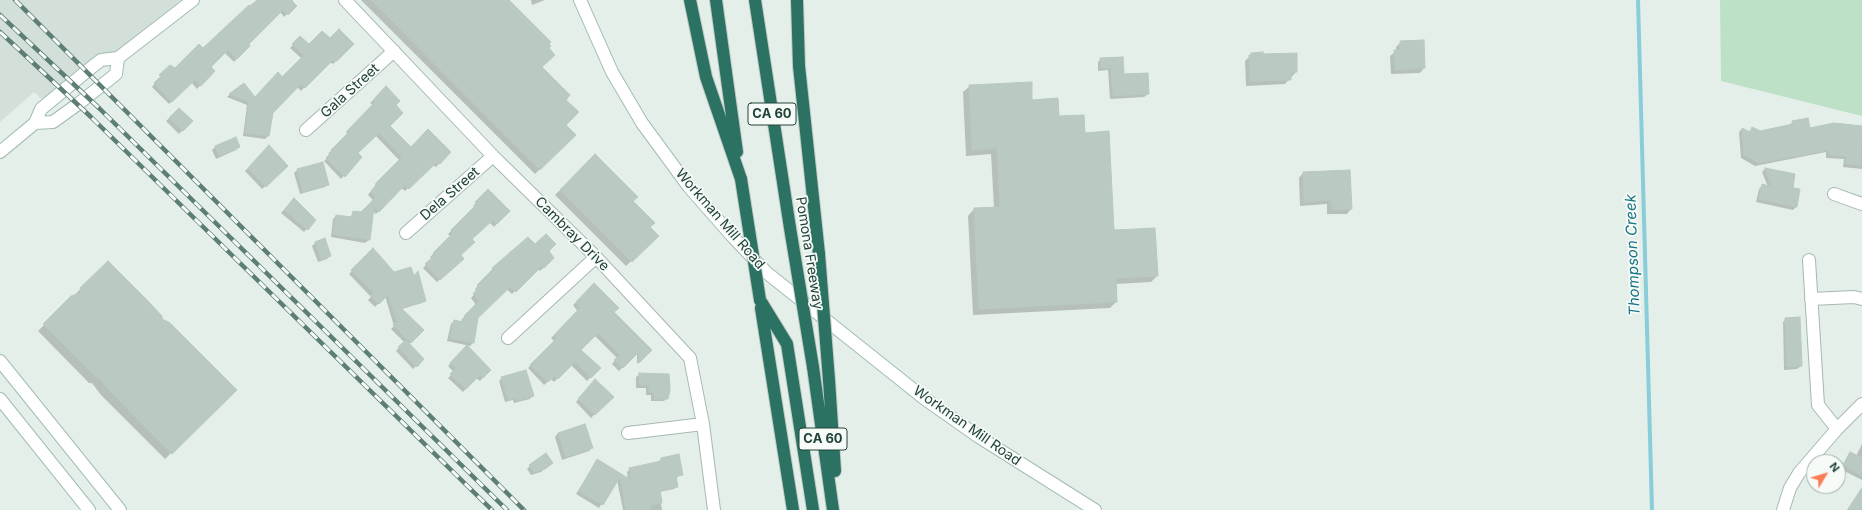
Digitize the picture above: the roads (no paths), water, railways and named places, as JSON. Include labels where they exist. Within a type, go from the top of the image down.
[{"type":"highway","points":[[690,0],[706,77],[741,179]]},
{"type":"highway","name":"CA 60","points":[[716,0],[741,179],[793,510]]},
{"type":"highway","name":"Pomona Freeway","points":[[755,0],[834,510]]},
{"type":"highway","points":[[797,0],[799,66],[819,254],[838,510]]},
{"type":"highway","points":[[760,300],[787,344],[813,510]]},
{"type":"street","points":[[0,152],[34,124],[41,109],[101,60],[118,58],[193,0]]},
{"type":"street","name":"Cambray Drive","points":[[345,0],[493,156],[596,257],[690,358],[703,424],[714,510]]},
{"type":"street","name":"Workman Mill Road","points":[[580,0],[612,72],[642,123],[689,187],[767,273],[924,399],[978,437],[1095,510]]},
{"type":"street","name":"Gala Street","points":[[306,130],[394,51]]},
{"type":"street","points":[[34,124],[53,122],[92,93],[116,74],[118,58]]},
{"type":"street","name":"Dela Street","points":[[406,233],[493,156]]},
{"type":"street","points":[[1834,194],[1862,204]]},
{"type":"street","points":[[508,338],[596,257]]},
{"type":"street","points":[[1809,260],[1818,405],[1838,429]]},
{"type":"street","points":[[1811,299],[1854,297],[1862,299]]},
{"type":"street","points":[[0,361],[120,510]]},
{"type":"street","points":[[0,399],[89,510]]},
{"type":"street","points":[[1783,510],[1790,488],[1799,473],[1862,404]]},
{"type":"street","points":[[628,433],[703,424]]},
{"type":"waterway","name":"Thompson Creek","points":[[1638,0],[1652,510]]},
{"type":"railway","points":[[15,0],[524,510]]},
{"type":"railway","points":[[0,15],[100,109],[507,510]]},
{"type":"railway","points":[[0,32],[91,117],[492,510]]}]
